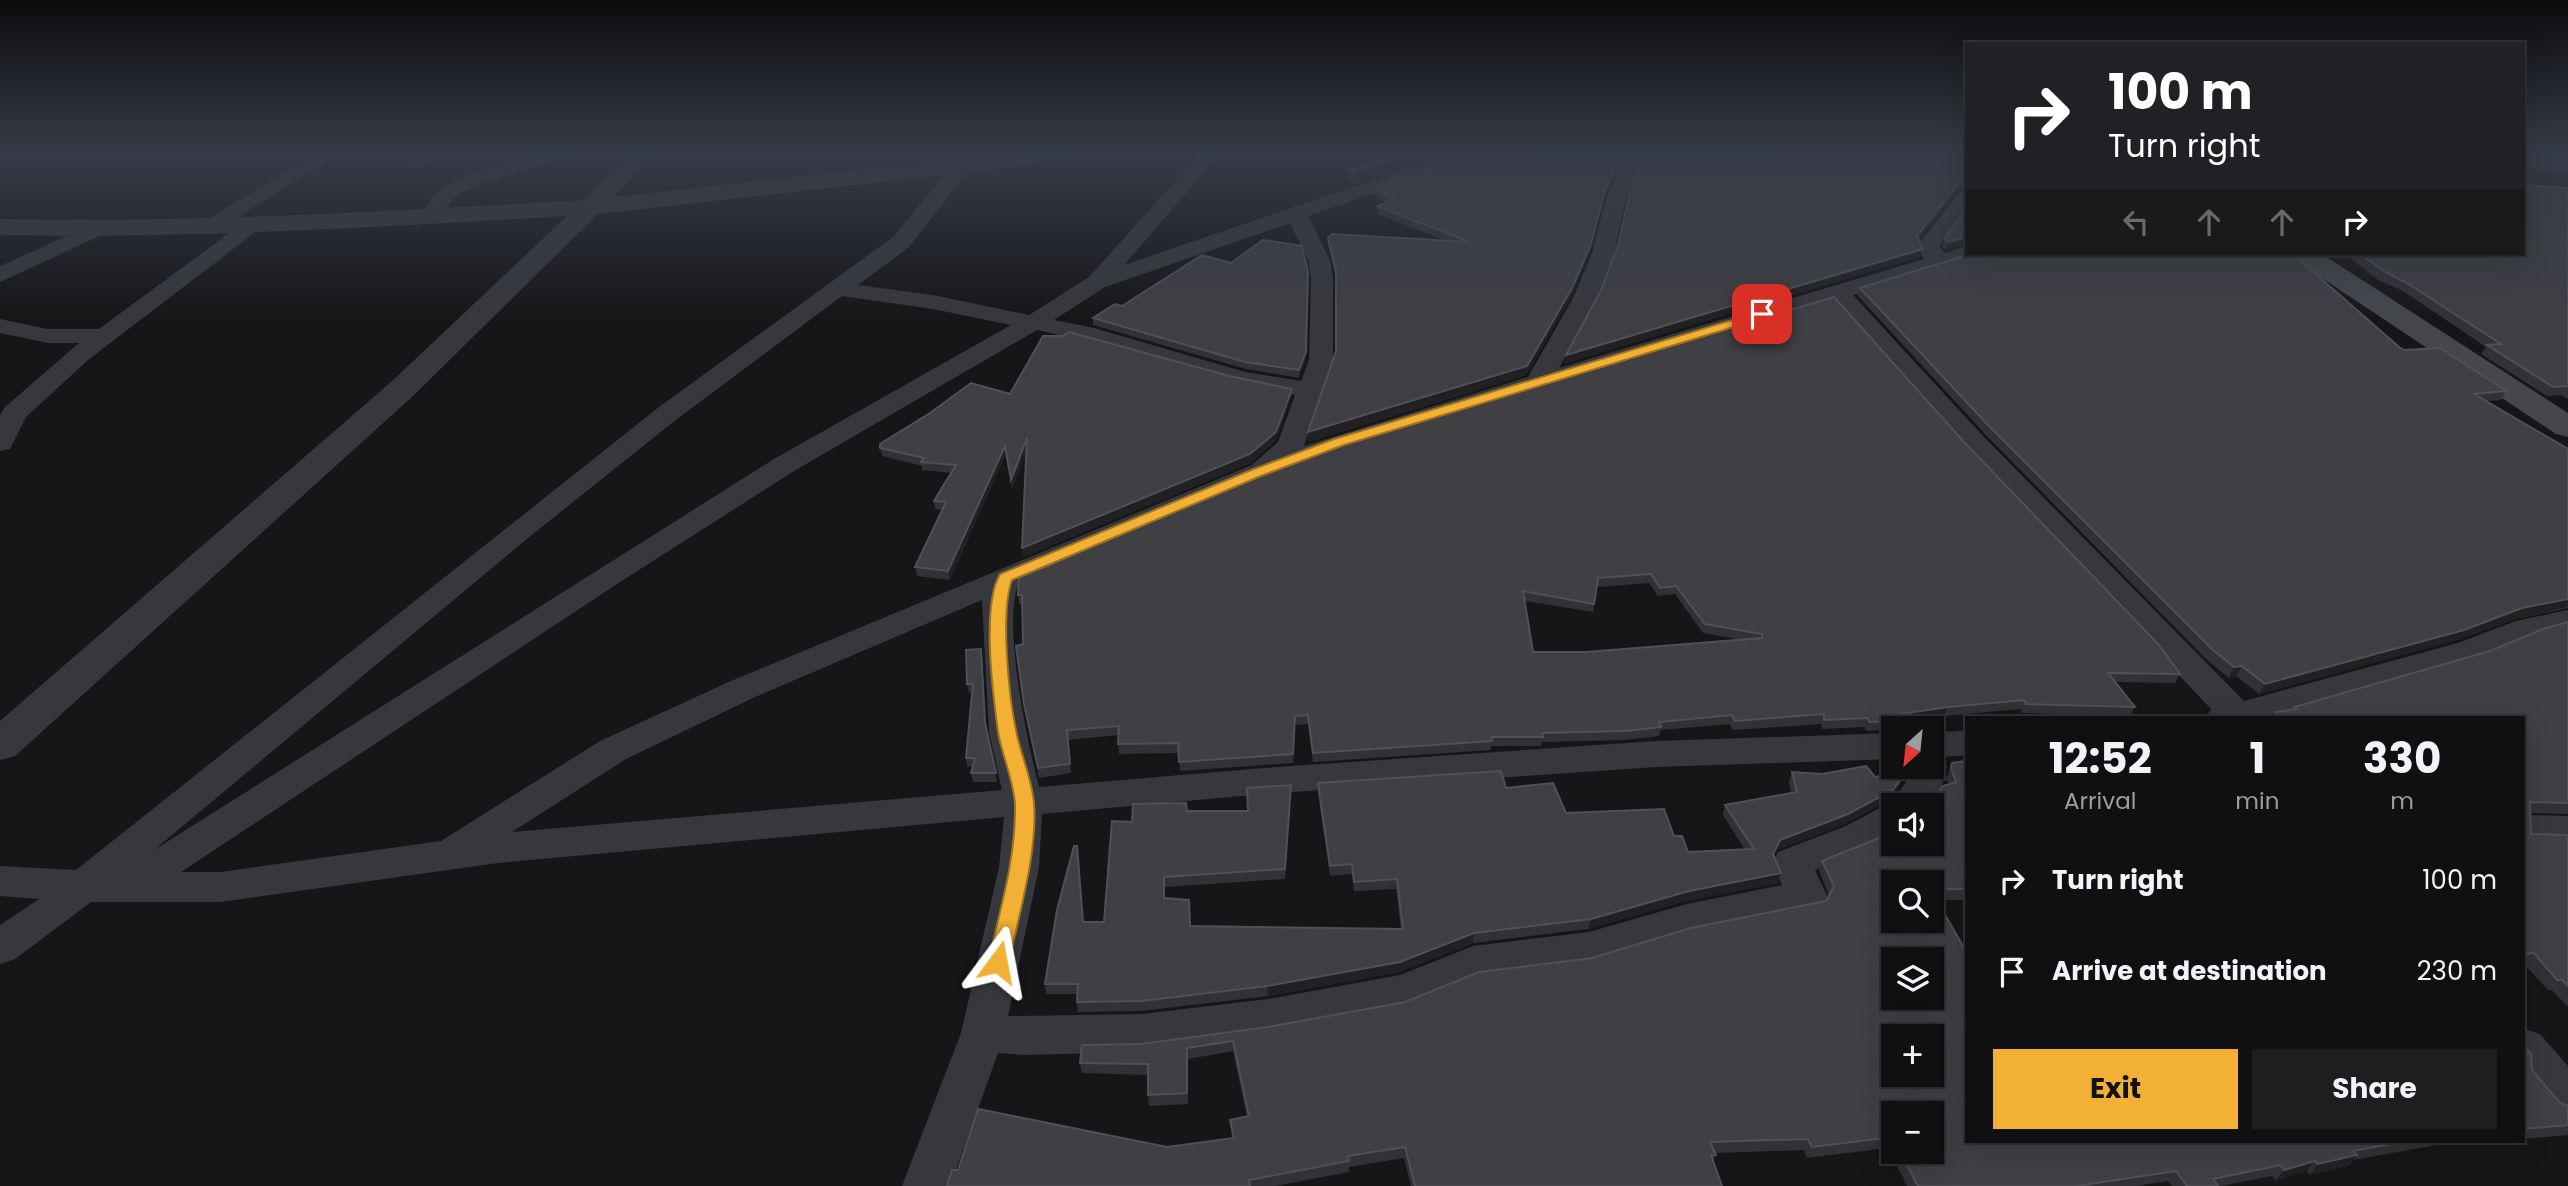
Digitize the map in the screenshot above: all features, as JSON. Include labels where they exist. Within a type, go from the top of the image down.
[{"type":"main road","points":[[2307,256],[2568,426]]},
{"type":"street","points":[[210,226],[238,209]]},
{"type":"street","points":[[433,215],[436,209]]},
{"type":"street","points":[[0,227],[96,229],[251,226],[545,209]]},
{"type":"street","points":[[0,745],[401,389],[590,209]]},
{"type":"street","points":[[0,947],[49,913],[232,767],[517,532],[668,413],[901,242],[934,209]]},
{"type":"street","points":[[1097,282],[1162,209]]},
{"type":"street","points":[[126,888],[582,592],[751,486],[1034,322],[1097,282],[1315,209]]},
{"type":"street","points":[[1537,384],[1585,298],[1603,253],[1614,209]]},
{"type":"street","points":[[1956,257],[1930,253],[1928,246],[1957,209]]},
{"type":"street","points":[[1256,473],[1290,446],[1321,360],[1322,279],[1319,260],[1297,216]]},
{"type":"street","points":[[0,443],[14,413],[104,336],[251,226]]},
{"type":"street","points":[[0,275],[96,229]]},
{"type":"street","points":[[446,855],[613,750],[743,689],[1256,473],[1339,442],[1956,257]]},
{"type":"street","points":[[840,289],[933,302],[1034,322],[1085,333],[1242,379],[1311,390]]},
{"type":"street","points":[[1838,292],[1973,442],[2233,716]]},
{"type":"street","points":[[0,326],[48,336],[104,336]]},
{"type":"street","points":[[926,1186],[983,1033],[1019,867],[1024,803],[1007,732],[998,631],[998,597],[1005,578]]},
{"type":"street","points":[[2238,716],[2470,651],[2527,628],[2568,620]]},
{"type":"street","points":[[0,881],[126,888],[220,887],[498,848],[1265,781],[1656,754],[1881,746]]},
{"type":"street","points":[[983,1033],[1023,1036],[1142,1033],[1268,1017],[1404,992],[1473,963],[1589,949],[1687,920],[1766,903],[1808,898],[1792,863],[1860,836],[1881,823]]},
{"type":"street","points":[[2525,830],[2568,830]]},
{"type":"street","points":[[2525,1049],[2568,1098]]},
{"type":"building","points":[[1386,209],[1600,209],[1591,244],[1572,288],[1527,366],[1308,432],[1336,351],[1336,270],[1328,238],[1332,234],[1470,242]]},
{"type":"building","points":[[1626,209],[1938,209],[1917,236],[1923,249],[1566,355],[1601,290],[1618,245]]},
{"type":"building","points":[[2525,209],[2568,209],[2568,386],[2553,387],[2487,345],[2501,344],[2407,283],[2363,256],[2525,256]]},
{"type":"building","points":[[1965,212],[1965,238],[1948,242],[1945,238]]},
{"type":"building","points":[[1263,240],[1302,246],[1308,272],[1306,352],[1299,370],[1245,362],[1093,318],[1115,304],[1122,306],[1202,255],[1231,263]]},
{"type":"building","points":[[1965,256],[2295,256],[2399,347],[2404,350],[2440,348],[2506,391],[2474,394],[2568,449],[2568,599],[2522,608],[2464,630],[2265,684],[2242,666],[2234,667],[2213,650],[1988,425],[1860,288]]},
{"type":"building","points":[[1834,297],[1964,442],[2159,645],[2180,674],[2108,673],[2135,707],[2026,704],[2024,700],[1948,707],[1901,714],[1902,716],[1881,716],[1881,721],[1870,722],[1867,718],[1824,720],[1824,714],[1735,721],[1732,715],[1659,722],[1661,727],[1625,731],[1542,733],[1543,737],[1491,737],[1492,741],[1313,753],[1308,715],[1295,716],[1293,754],[1179,762],[1178,743],[1118,744],[1119,726],[1067,730],[1070,764],[1038,768],[1024,704],[1016,646],[1023,644],[1019,578],[1267,473],[1350,442]],"holes":[[[1651,574],[1660,588],[1676,586],[1705,624],[1762,634],[1762,638],[1586,652],[1533,652],[1523,591],[1594,604],[1598,578]]]},
{"type":"building","points":[[1069,332],[1229,376],[1292,389],[1276,432],[1250,454],[1022,548],[1027,438],[1011,480],[1005,446],[948,571],[915,567],[946,502],[934,501],[956,465],[921,462],[924,458],[880,448],[880,444],[971,383],[1010,394],[1043,336],[1063,336]]},
{"type":"building","points":[[2568,622],[2568,803],[2530,802],[2531,834],[2568,835],[2568,986],[2562,980],[2557,980],[2534,953],[2525,954],[2525,716],[2279,716],[2276,712],[2297,709],[2294,707],[2490,651],[2543,629]]},
{"type":"building","points":[[981,649],[985,723],[996,773],[971,773],[975,758],[966,758],[973,684],[967,684],[966,650]]},
{"type":"building","points":[[1965,761],[1965,889],[1944,889],[1944,870],[1881,870],[1881,933],[1944,933],[1944,913],[1965,950],[1965,1143],[2396,1143],[2353,1151],[2357,1155],[2318,1164],[2315,1161],[2284,1170],[2280,1165],[2213,1179],[2218,1186],[2187,1186],[2176,1171],[2076,1186],[1918,1186],[1906,1164],[1944,1164],[1944,1101],[1881,1101],[1881,1138],[1812,1147],[1808,1139],[1710,1142],[1716,1155],[1711,1155],[1722,1186],[1415,1186],[1405,1147],[1348,1156],[1349,1161],[1249,1180],[1250,1186],[947,1186],[952,1170],[958,1170],[978,1109],[1167,1147],[1234,1138],[1230,1120],[1249,1116],[1233,1041],[1187,1048],[1187,1093],[1148,1095],[1148,1064],[1080,1063],[1082,1045],[1141,1044],[1268,1027],[1405,1002],[1479,972],[1592,958],[1691,928],[1826,901],[1834,886],[1822,861],[1881,837],[1881,856],[1944,856],[1944,793],[1938,793],[1943,786],[1956,782],[1952,763]]},
{"type":"building","points":[[1866,766],[1875,777],[1901,779],[1893,790],[1881,793],[1881,796],[1848,814],[1780,840],[1773,854],[1781,873],[1689,891],[1591,919],[1474,933],[1400,962],[1267,986],[1141,1001],[1077,1002],[1078,984],[1045,984],[1057,910],[1074,846],[1077,846],[1083,922],[1104,922],[1112,821],[1132,822],[1133,804],[1186,803],[1187,811],[1248,811],[1247,788],[1291,785],[1285,869],[1164,877],[1164,898],[1189,900],[1190,926],[1403,929],[1397,879],[1354,882],[1352,864],[1330,866],[1318,783],[1501,771],[1506,788],[1553,783],[1566,813],[1664,809],[1674,836],[1682,836],[1688,852],[1754,849],[1725,805],[1797,792],[1792,772],[1822,774]]},
{"type":"building","points":[[2525,1047],[2531,1054],[2532,1070],[2560,1103],[2568,1106],[2568,1125],[2525,1129]]},
{"type":"route","points":[[998,962],[1019,867],[1024,803],[1007,732],[998,631],[998,597],[1005,578],[1256,473],[1339,442],[1762,314]]}]
